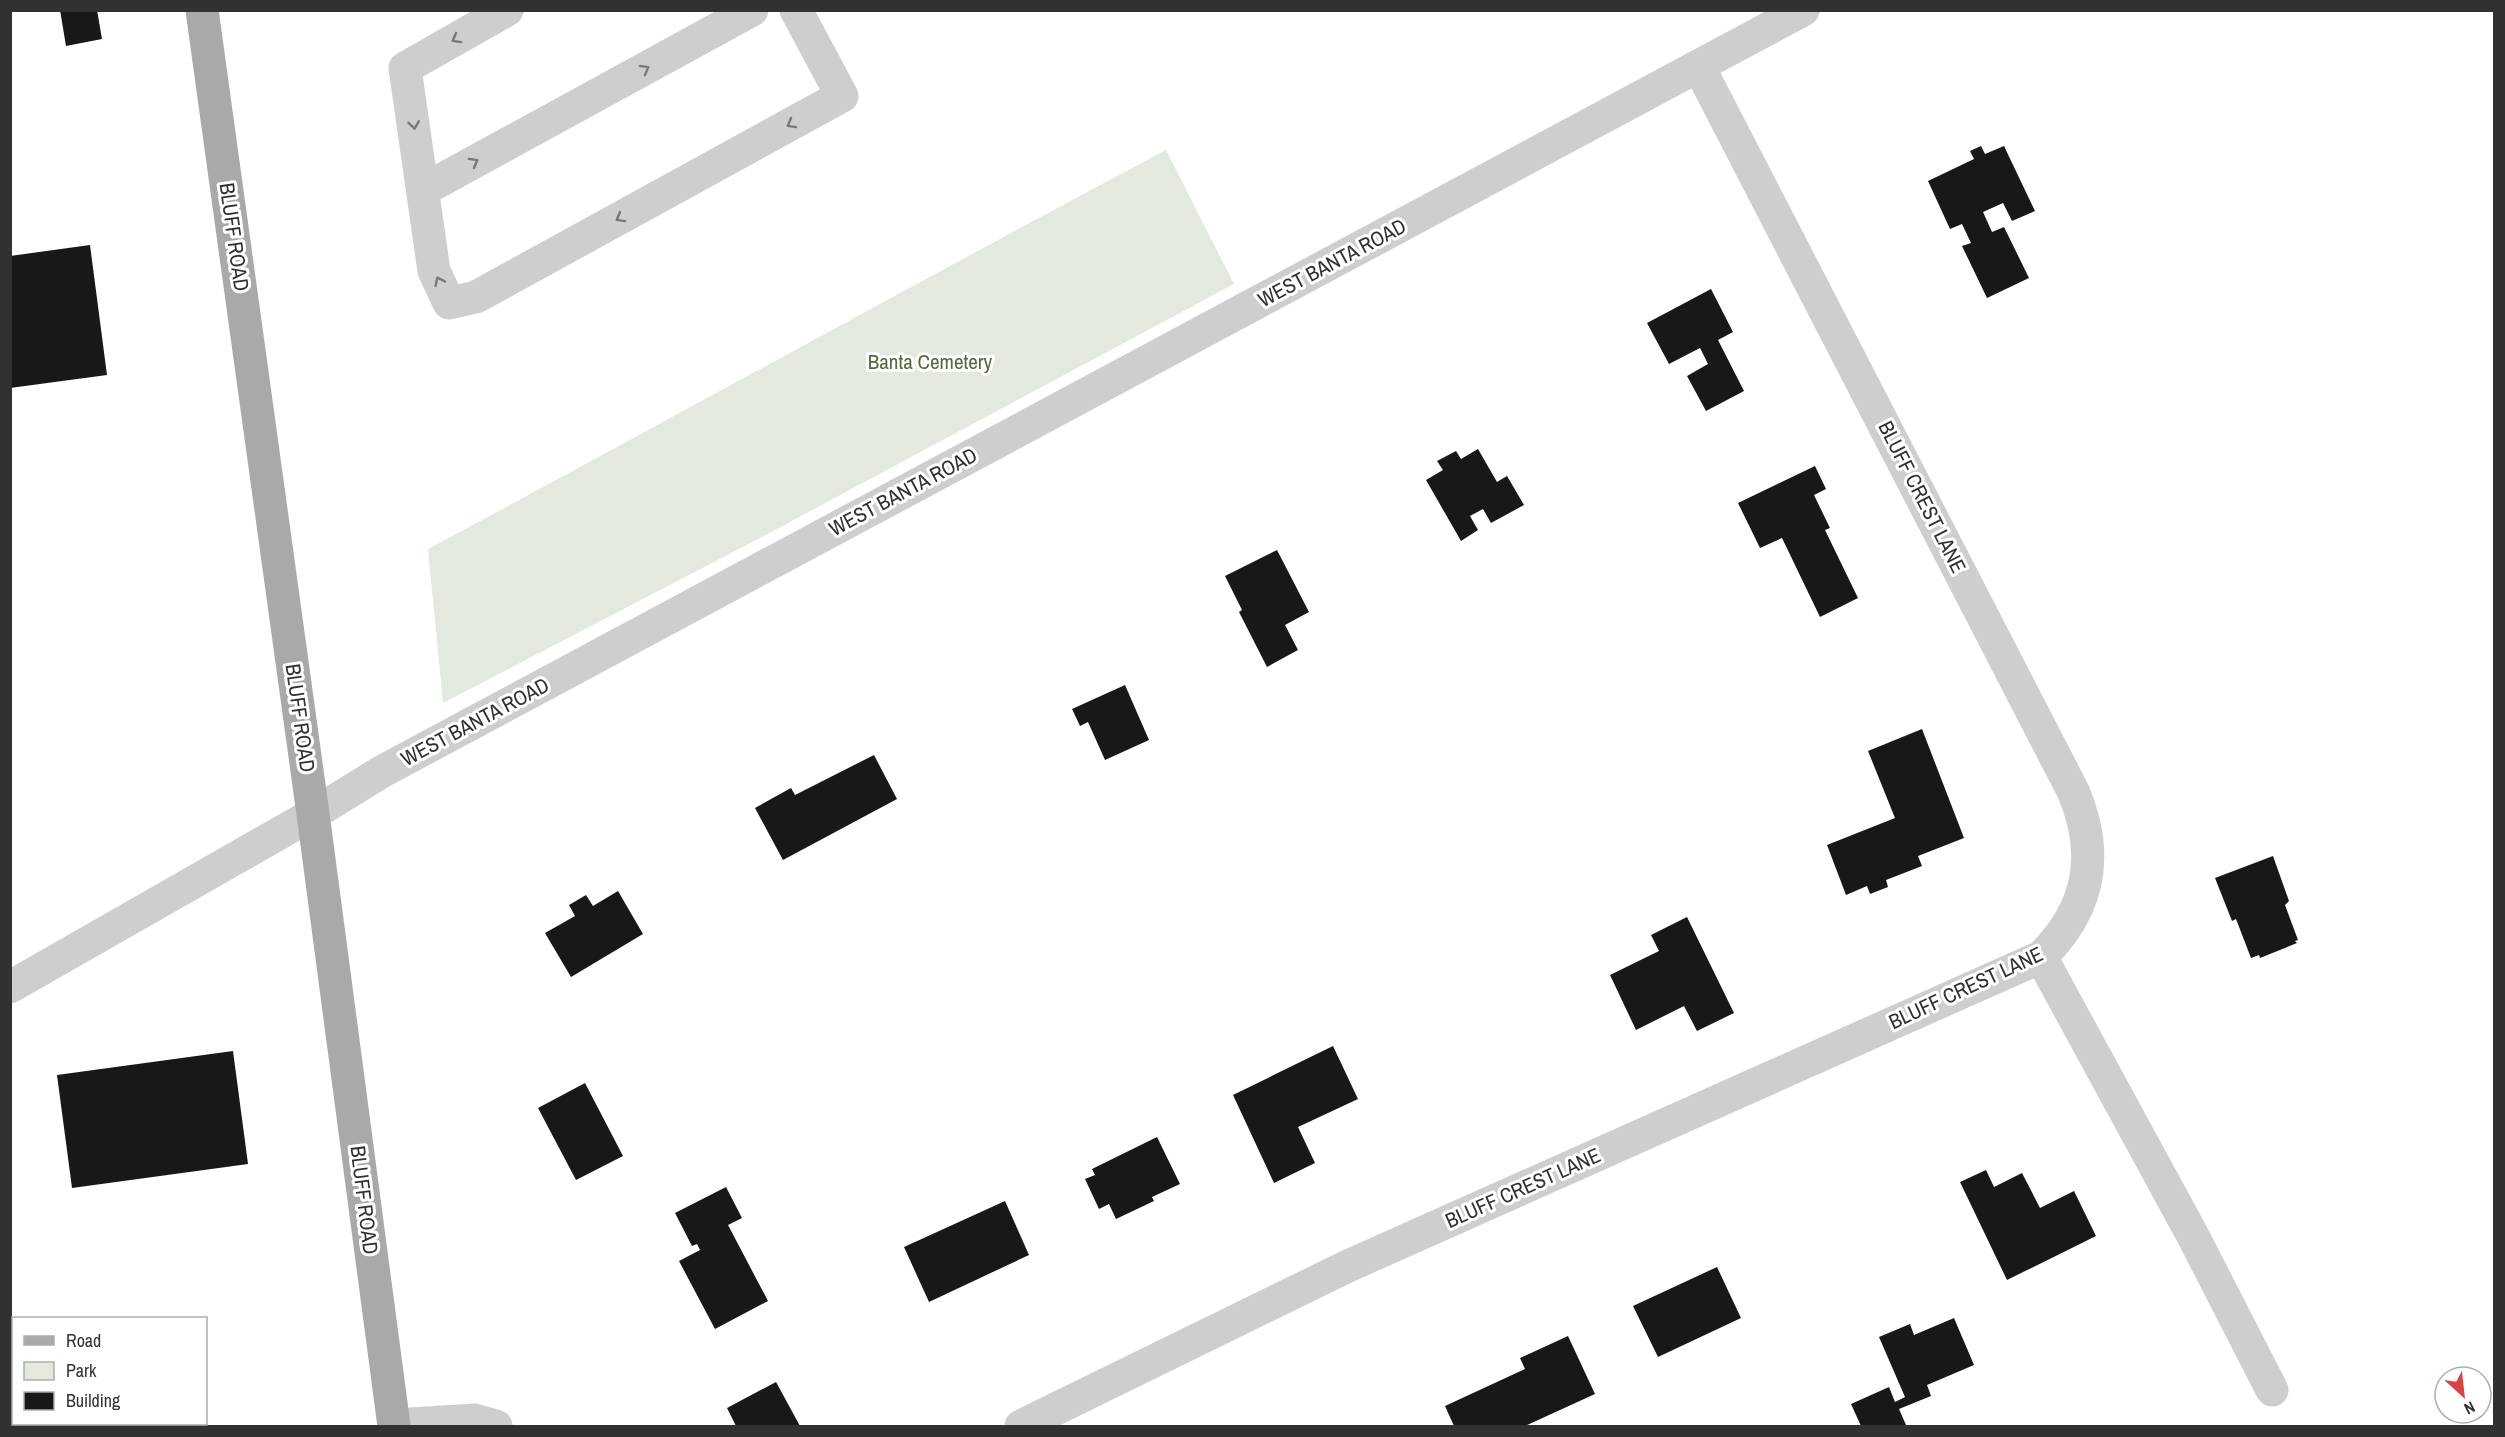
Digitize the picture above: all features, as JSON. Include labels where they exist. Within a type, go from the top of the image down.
[{"type":"main road","name":"BLUFF ROAD","points":[[202,10],[313,814],[394,1426]]},
{"type":"street","points":[[507,10],[405,68],[434,271],[449,303],[476,297],[842,96],[796,10]]},
{"type":"street","points":[[423,190],[752,10]]},
{"type":"street","name":"WEST BANTA ROAD","points":[[10,987],[313,814],[394,765],[1803,10]]},
{"type":"street","name":"BLUFF CREST LANE","points":[[1021,1426],[1348,1266],[2041,957],[2067,927],[2083,891],[2088,871],[2088,850],[2082,812],[1699,67]]},
{"type":"street","points":[[2041,957],[2193,1236],[2272,1390]]},
{"type":"street","points":[[394,1426],[475,1420],[496,1426]]},
{"type":"green space","name":"Banta Cemetery","points":[[1166,150],[1234,284],[760,538],[443,703],[428,549]]},
{"type":"building","points":[[60,10],[97,10],[102,39],[66,46]]},
{"type":"building","points":[[1981,146],[1985,154],[2004,146],[2035,211],[2012,221],[2003,203],[1983,212],[1992,232],[2004,227],[2029,278],[1987,298],[1962,246],[1971,243],[1962,224],[1950,229],[1928,181],[1974,159],[1970,151]]},
{"type":"building","points":[[90,245],[107,375],[10,388],[10,256]]},
{"type":"building","points":[[1711,289],[1733,332],[1718,340],[1744,391],[1706,411],[1687,376],[1708,364],[1700,348],[1669,364],[1647,323]]},
{"type":"building","points":[[1478,449],[1497,482],[1507,476],[1524,505],[1491,523],[1483,509],[1470,516],[1478,530],[1461,541],[1426,480],[1443,470],[1437,461],[1456,451],[1461,459]]},
{"type":"building","points":[[1815,466],[1826,489],[1814,495],[1830,528],[1825,530],[1858,598],[1820,617],[1782,538],[1760,548],[1738,503]]},
{"type":"building","points":[[1277,550],[1309,612],[1285,625],[1298,650],[1267,667],[1239,612],[1242,610],[1225,576]]},
{"type":"building","points":[[1125,685],[1149,740],[1105,760],[1088,722],[1080,726],[1072,709]]},
{"type":"building","points":[[1922,729],[1964,838],[1918,856],[1922,866],[1886,880],[1888,887],[1870,894],[1867,886],[1846,895],[1827,845],[1895,818],[1868,751]]},
{"type":"building","points":[[874,755],[897,799],[783,860],[755,808],[791,788],[795,795]]},
{"type":"building","points":[[2273,856],[2289,901],[2285,905],[2298,940],[2295,941],[2297,943],[2260,958],[2259,955],[2251,958],[2236,919],[2232,921],[2215,878]]},
{"type":"building","points":[[618,891],[643,934],[571,977],[545,933],[575,916],[569,905],[586,895],[593,906]]},
{"type":"building","points":[[1687,917],[1734,1013],[1697,1031],[1684,1006],[1636,1030],[1610,975],[1659,951],[1651,935]]},
{"type":"building","points":[[1333,1046],[1358,1099],[1298,1127],[1315,1163],[1274,1183],[1233,1095]]},
{"type":"building","points":[[233,1051],[248,1164],[72,1188],[57,1075]]},
{"type":"building","points":[[585,1083],[623,1156],[576,1180],[538,1108]]},
{"type":"building","points":[[1157,1137],[1180,1184],[1152,1197],[1154,1201],[1116,1219],[1109,1204],[1099,1209],[1085,1179],[1095,1175],[1092,1169]]},
{"type":"building","points":[[1986,1170],[1994,1187],[2022,1173],[2040,1208],[2074,1191],[2096,1236],[2007,1280],[1960,1182]]},
{"type":"building","points":[[726,1187],[742,1218],[728,1225],[768,1301],[715,1329],[679,1261],[700,1250],[697,1244],[692,1246],[675,1213]]},
{"type":"building","points":[[1005,1201],[1029,1255],[929,1302],[904,1247]]},
{"type":"building","points":[[1717,1267],[1741,1318],[1658,1357],[1633,1306]]},
{"type":"building","points":[[1954,1318],[1974,1365],[1927,1385],[1931,1396],[1899,1409],[1906,1425],[1861,1426],[1851,1404],[1889,1387],[1895,1402],[1905,1397],[1879,1337],[1910,1324],[1914,1335]]},
{"type":"building","points":[[1568,1336],[1595,1394],[1525,1426],[1454,1426],[1445,1406],[1525,1369],[1520,1358]]},
{"type":"building","points":[[776,1382],[800,1426],[736,1426],[727,1408]]},
{"type":"railway","points":[[10,1342],[12,1348]]}]
